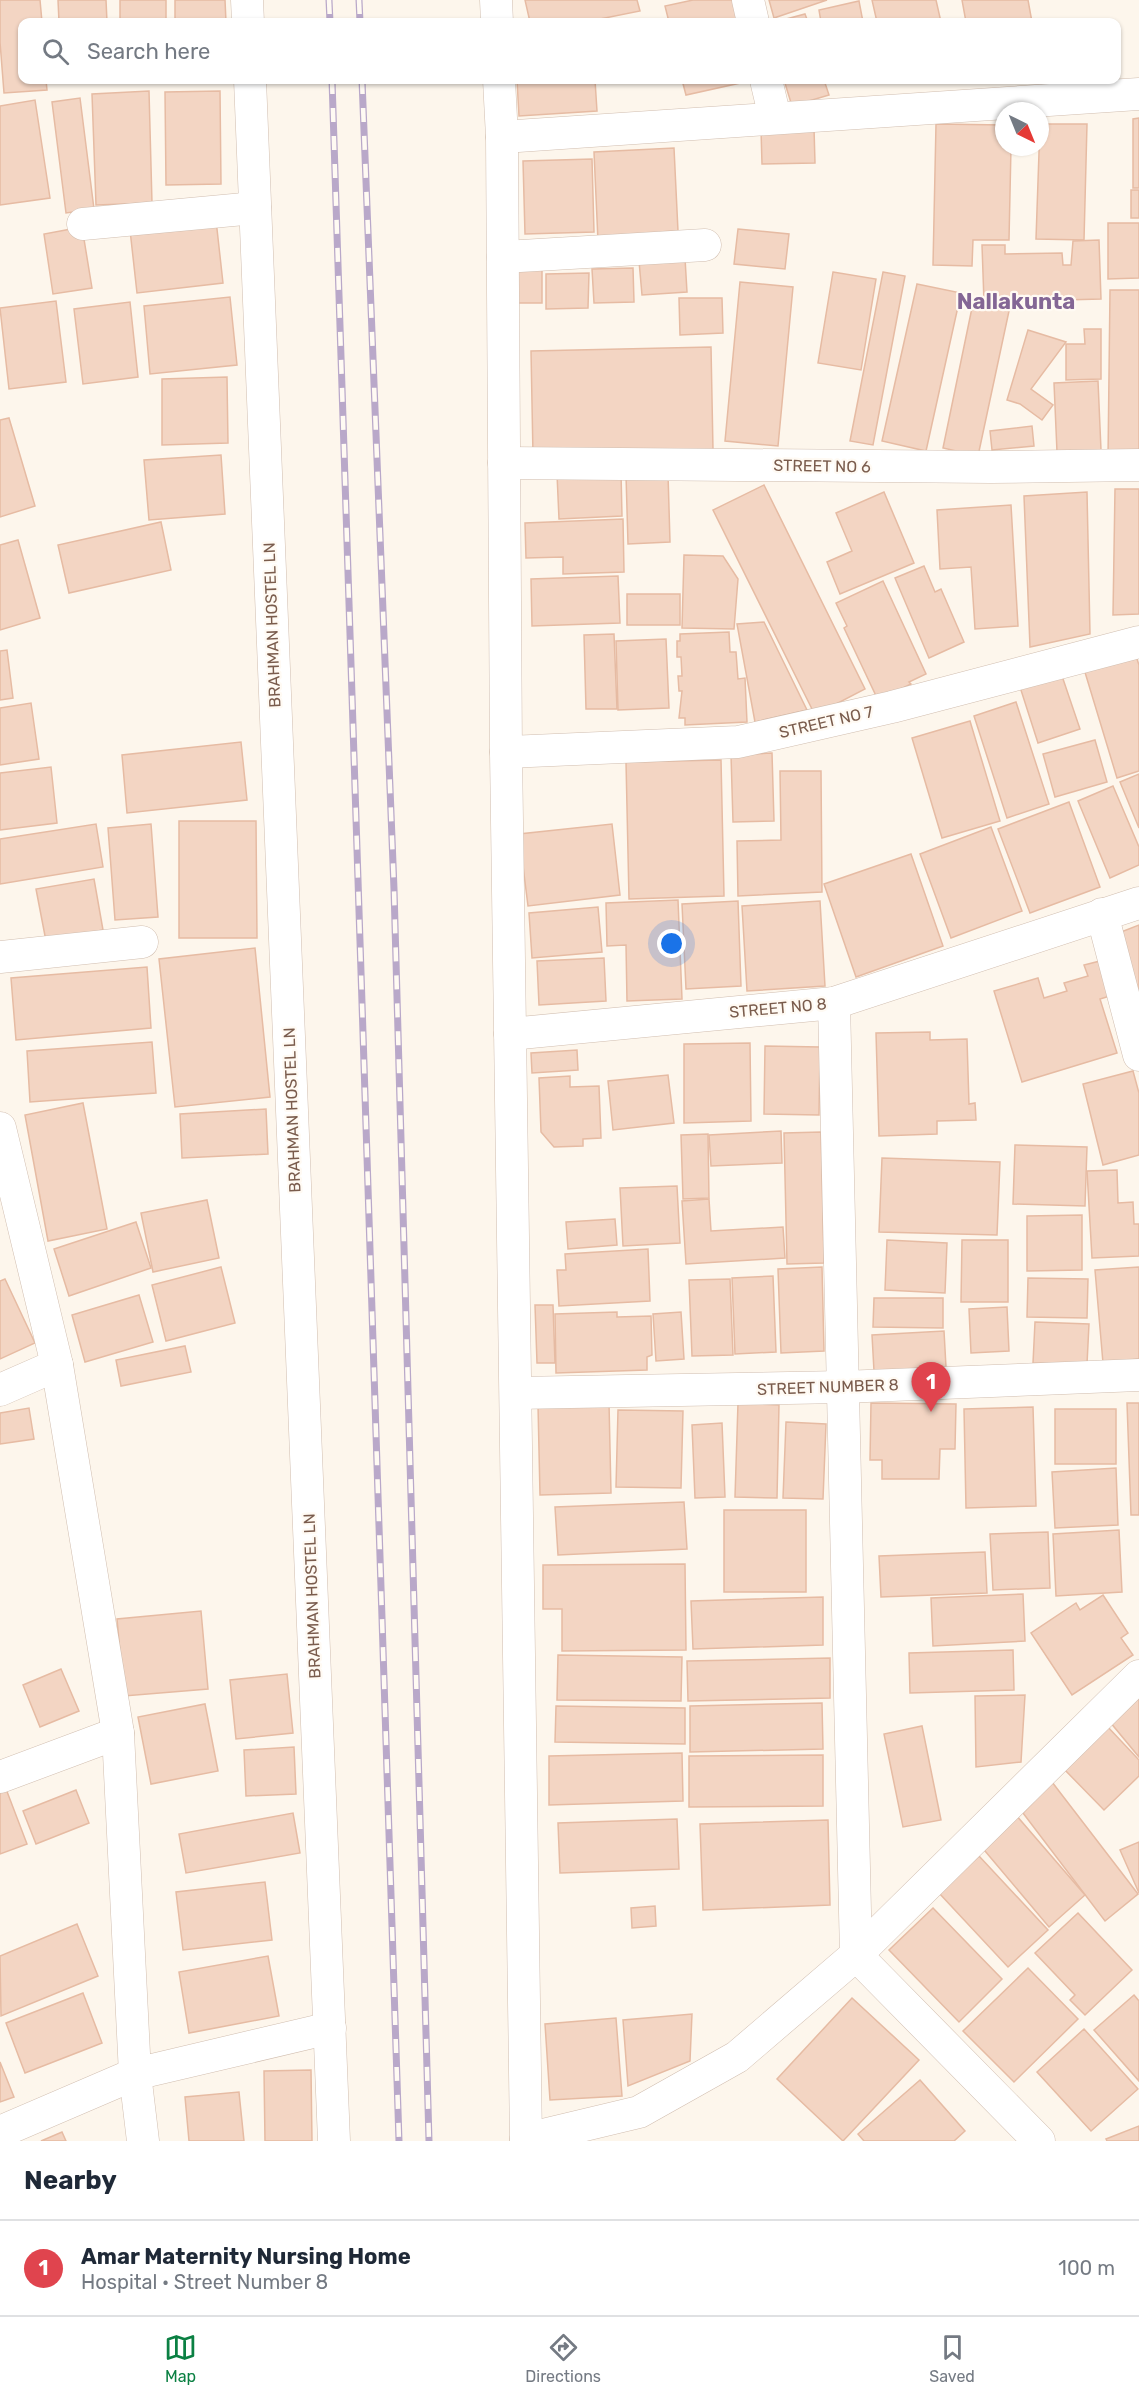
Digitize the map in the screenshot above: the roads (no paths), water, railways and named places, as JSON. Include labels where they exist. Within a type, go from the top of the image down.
[{"type":"street","points":[[247,0],[248,18]]},
{"type":"street","points":[[496,0],[497,18]]},
{"type":"street","points":[[748,0],[752,18]]},
{"type":"street","name":"BRAHMAN HOSTEL LN","points":[[250,84],[334,2141]]},
{"type":"street","points":[[499,84],[502,137],[506,752],[526,2140],[639,2112],[737,2056],[856,1955],[1139,1676]]},
{"type":"street","points":[[767,84],[775,118]]},
{"type":"street","points":[[502,137],[1139,94]]},
{"type":"street","points":[[83,224],[255,207]]},
{"type":"street","points":[[503,257],[705,245]]},
{"type":"street","name":"STREET NO 6","points":[[504,463],[991,467],[1139,465]]},
{"type":"street","name":"STREET NO 7","points":[[506,752],[738,742],[892,707],[1139,642]]},
{"type":"street","name":"STREET NO 8","points":[[510,1034],[834,1003],[1139,903]]},
{"type":"street","points":[[1101,914],[1139,1055]]},
{"type":"street","points":[[0,957],[142,942]]},
{"type":"street","points":[[834,1003],[856,1955],[1039,2141]]},
{"type":"street","points":[[0,1128],[57,1365],[118,1733],[135,2074],[143,2141]]},
{"type":"street","points":[[0,1390],[57,1365]]},
{"type":"street","name":"STREET NUMBER 8","points":[[516,1393],[842,1387],[1139,1375]]},
{"type":"street","points":[[0,1777],[118,1733]]},
{"type":"street","points":[[0,2132],[135,2074],[330,2028]]},
{"type":"railway","points":[[329,0],[330,18]]},
{"type":"railway","points":[[359,0],[360,18]]},
{"type":"railway","points":[[332,84],[399,2141]]},
{"type":"railway","points":[[362,84],[394,889],[429,2141]]},
{"type":"place","name":"Amar Maternity Nursing Home","points":[[931,1412]]},
{"type":"district","name":"Nallakunta","points":[[1016,301]]}]
